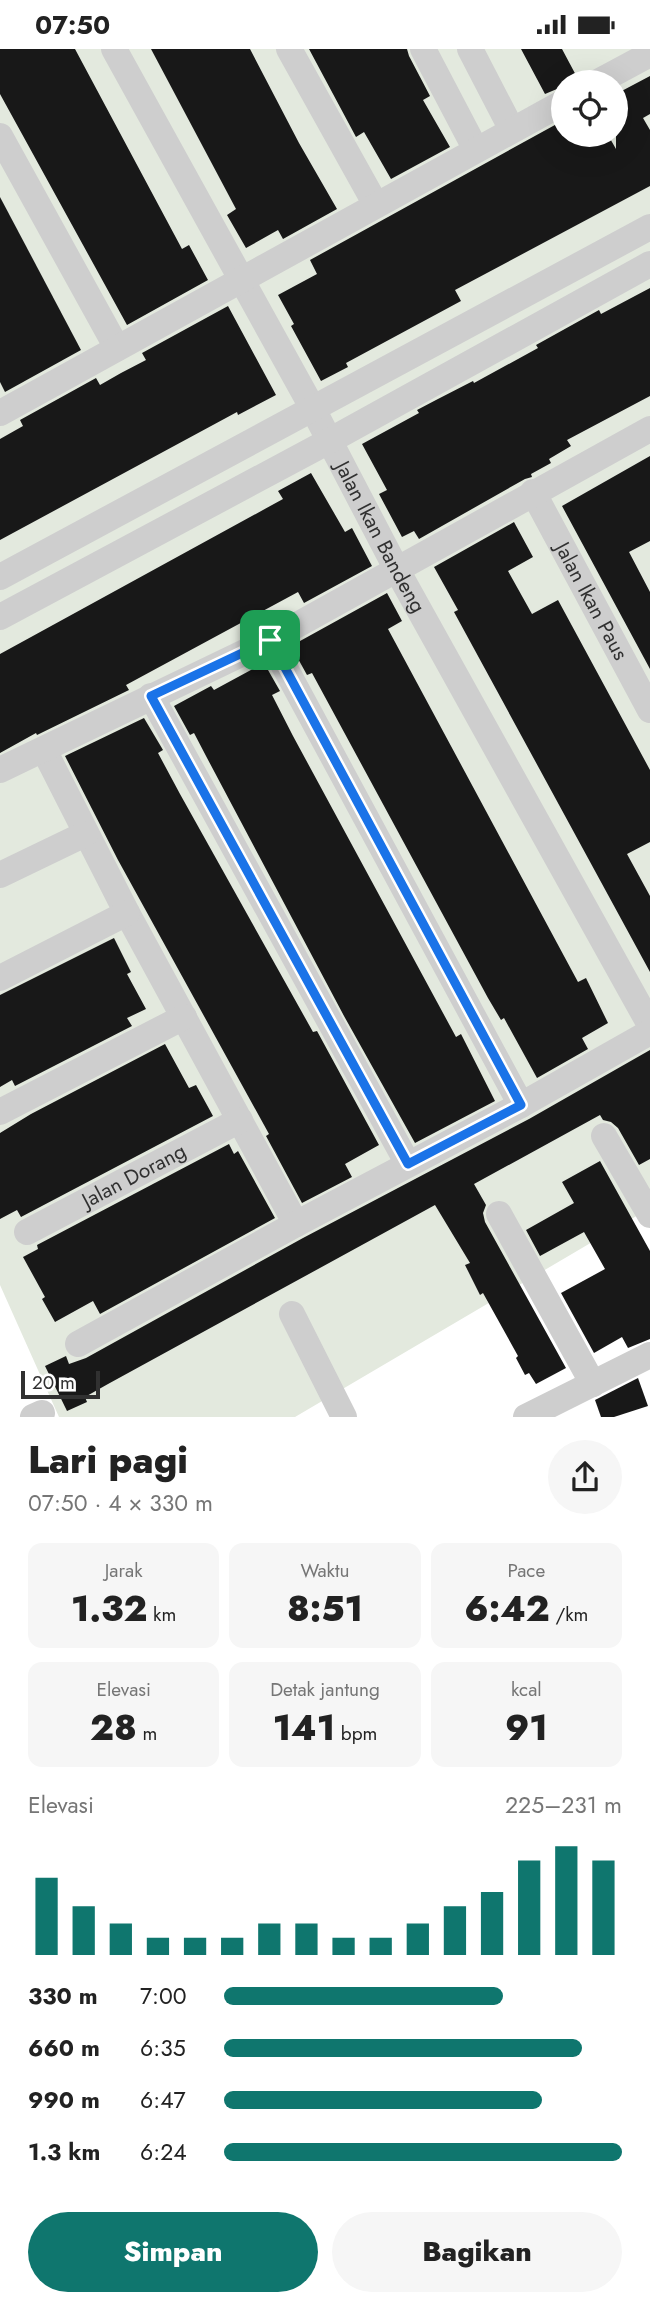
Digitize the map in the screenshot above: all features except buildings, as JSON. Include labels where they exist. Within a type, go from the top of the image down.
[{"type":"street","name":"Jalan Ikan Bandeng","points":[[114,49],[313,409],[397,570],[650,1025]]},
{"type":"street","points":[[289,49],[376,205]]},
{"type":"street","points":[[423,49],[476,150]]},
{"type":"street","points":[[470,49],[512,130]]},
{"type":"street","points":[[620,70],[650,54]]},
{"type":"street","points":[[0,413],[551,109]]},
{"type":"street","points":[[0,136],[117,348]]},
{"type":"street","points":[[0,577],[650,227]]},
{"type":"street","points":[[601,253],[618,282]]},
{"type":"street","points":[[0,617],[330,441],[650,264]]},
{"type":"street","points":[[0,770],[270,640],[650,429]]},
{"type":"street","name":"Jalan Ikan Paus","points":[[533,492],[650,711]]},
{"type":"street","points":[[53,549],[70,580]]},
{"type":"street","points":[[270,640],[521,1105]]},
{"type":"street","points":[[151,696],[408,1164]]},
{"type":"street","points":[[44,750],[85,834],[296,1224]]},
{"type":"street","points":[[0,875],[85,834]]},
{"type":"street","points":[[0,978],[127,913]]},
{"type":"street","points":[[0,1112],[184,1017]]},
{"type":"street","points":[[78,1344],[296,1224],[521,1105],[650,1031]]},
{"type":"street","name":"Jalan Dorang","points":[[27,1232],[240,1120]]},
{"type":"street","points":[[604,1136],[642,1184],[650,1215]]},
{"type":"street","points":[[499,1214],[593,1384]]},
{"type":"street","points":[[292,1314],[344,1417]]},
{"type":"street","points":[[526,1417],[650,1355]]},
{"type":"shaded area","points":[[0,49],[650,49],[650,1208],[295,1417],[59,1417],[0,1285]]},
{"type":"route","points":[[270,640],[521,1105],[408,1164],[151,696],[270,640]]}]
